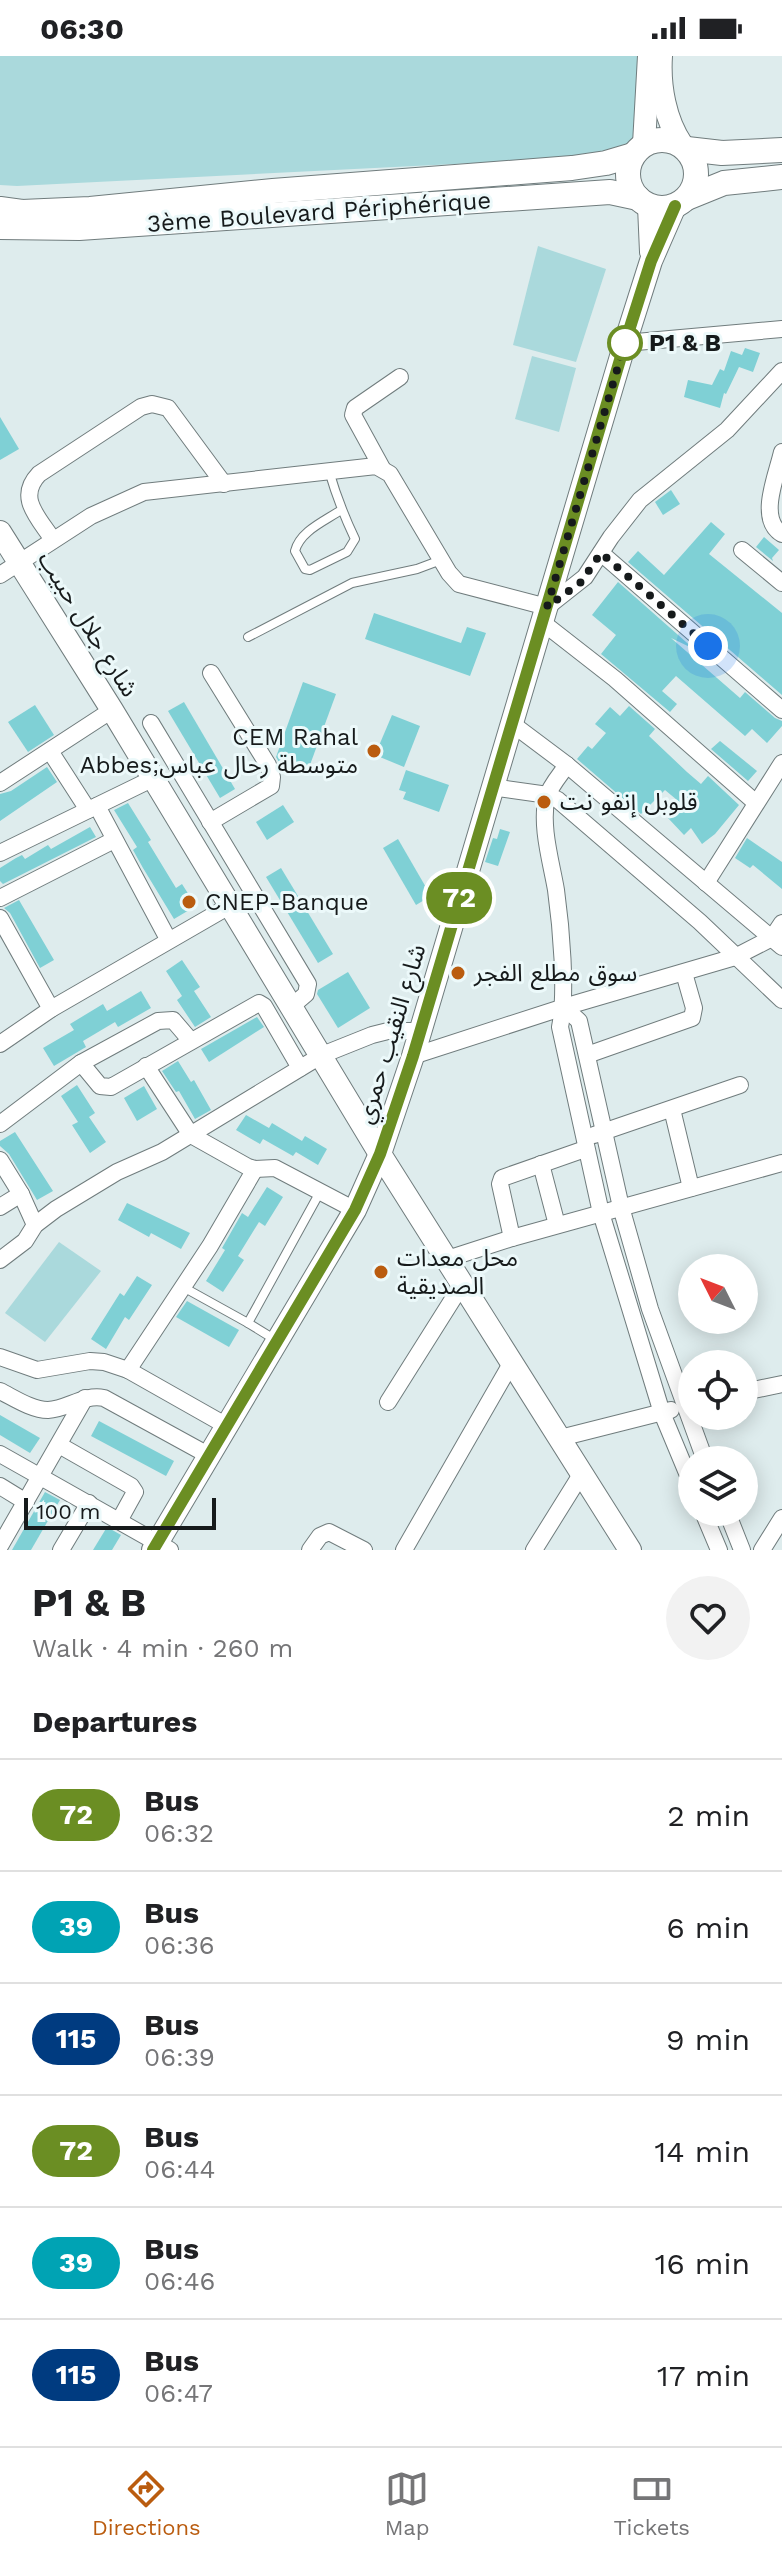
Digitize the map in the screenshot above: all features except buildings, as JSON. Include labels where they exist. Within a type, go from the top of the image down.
[{"type":"main road","points":[[649,56],[639,150],[628,178],[644,202],[658,208],[681,202],[724,183],[782,177]]},
{"type":"main road","points":[[661,56],[666,112],[672,131],[692,156],[697,173],[696,182],[681,202]]},
{"type":"main road","points":[[639,150],[660,139],[684,147],[722,153],[782,150]]},
{"type":"main road","name":"3ème Boulevard Périphérique","points":[[0,209],[22,212],[90,209],[273,191],[572,168],[606,163],[639,150]]},
{"type":"main road","points":[[0,196],[77,195],[231,185],[256,185],[273,191]]},
{"type":"main road","name":"3ème Boulevard Périphérique","points":[[0,227],[79,228],[207,221],[610,192],[644,202]]},
{"type":"main road","name":"شارع النقيب حمري","points":[[644,202],[651,261]]},
{"type":"main road","name":"شارع النقيب حمري","points":[[160,1547],[208,1455],[355,1210],[380,1154],[413,1056],[625,343],[651,261],[681,202]]},
{"type":"main road","points":[[0,243],[72,243],[174,237],[191,234],[207,221]]},
{"type":"main road","name":"شارع جلال حبيب","points":[[0,532],[9,569],[112,710],[380,1154],[630,1550]]},
{"type":"street","points":[[625,343],[782,329]]},
{"type":"street","points":[[400,377],[355,408],[353,415],[382,468],[390,474],[453,579],[465,587],[545,615],[756,803]]},
{"type":"street","points":[[545,615],[581,582],[640,500],[721,436],[780,379]]},
{"type":"street","points":[[53,540],[28,499],[27,491],[32,481],[141,407],[152,404],[168,408],[224,484]]},
{"type":"street","points":[[782,452],[768,512],[775,530],[782,534]]},
{"type":"street","points":[[9,569],[91,516],[144,492],[366,466],[382,468]]},
{"type":"street","points":[[742,550],[782,583]]},
{"type":"street","points":[[601,553],[782,710]]},
{"type":"street","points":[[210,822],[271,786],[272,777],[268,765],[211,673]]},
{"type":"street","points":[[0,783],[112,710]]},
{"type":"street","points":[[151,723],[308,984],[306,994],[292,1006]]},
{"type":"street","points":[[511,723],[567,765],[777,942]]},
{"type":"street","points":[[50,751],[114,840],[168,939]]},
{"type":"street","points":[[706,883],[782,763]]},
{"type":"street","points":[[567,765],[548,795],[547,839],[557,898],[564,1007],[560,1027],[601,1213],[662,1413],[678,1451]]},
{"type":"street","points":[[0,853],[154,778]]},
{"type":"street","points":[[491,787],[548,795],[570,809],[782,1000]]},
{"type":"street","points":[[0,898],[114,840]]},
{"type":"street","points":[[0,1044],[51,1009],[231,905]]},
{"type":"street","points":[[0,918],[51,1009]]},
{"type":"street","points":[[777,942],[782,923]]},
{"type":"street","points":[[413,1056],[777,942]]},
{"type":"street","points":[[587,1055],[692,1018],[694,1008],[684,973]]},
{"type":"street","points":[[81,1063],[103,1088],[111,1087],[259,1003],[264,1006],[300,1068]]},
{"type":"street","points":[[564,1007],[579,1021],[621,1207],[650,1309],[678,1380]]},
{"type":"street","points":[[0,1124],[81,1063],[163,1020],[173,1020],[191,1041]]},
{"type":"street","points":[[0,1260],[30,1236],[35,1225],[56,1209],[117,1172],[191,1135],[322,1055],[388,1031],[420,1031]]},
{"type":"street","points":[[146,1066],[191,1135],[255,1169],[275,1168],[355,1210]]},
{"type":"street","points":[[512,1238],[500,1181],[506,1176],[585,1144],[603,1131],[740,1085]]},
{"type":"street","points":[[672,1109],[691,1188]]},
{"type":"street","points":[[0,1160],[35,1225]]},
{"type":"street","points":[[447,1259],[782,1163]]},
{"type":"street","points":[[541,1164],[557,1225]]},
{"type":"street","points":[[128,1370],[210,1246],[255,1169]]},
{"type":"street","points":[[0,1207],[21,1194]]},
{"type":"street","points":[[388,1402],[463,1283]]},
{"type":"street","points":[[632,1318],[650,1309]]},
{"type":"street","points":[[0,1357],[37,1370],[90,1361],[128,1370],[227,1426]]},
{"type":"street","points":[[404,1550],[512,1362]]},
{"type":"street","points":[[758,1389],[782,1384]]},
{"type":"street","points":[[0,1391],[38,1409],[47,1410],[85,1398],[104,1398],[208,1455]]},
{"type":"street","points":[[0,1546],[85,1398]]},
{"type":"street","points":[[560,1438],[678,1408]]},
{"type":"street","points":[[59,1445],[131,1486],[135,1492],[119,1521]]},
{"type":"street","points":[[0,1454],[160,1547]]},
{"type":"street","points":[[534,1550],[582,1473]]},
{"type":"street","points":[[0,1486],[26,1502]]},
{"type":"street","points":[[61,1550],[89,1503]]},
{"type":"street","points":[[762,1550],[782,1518]]},
{"type":"street","points":[[709,1526],[719,1550]]},
{"type":"street","points":[[733,1526],[742,1550]]},
{"type":"street","points":[[310,1550],[320,1536],[329,1532],[364,1550]]},
{"type":"lane","points":[[329,471],[341,510],[355,539],[347,552],[310,570],[305,569],[295,551],[297,543],[305,534],[341,510]]},
{"type":"lane","points":[[248,637],[352,583],[417,569],[441,560]]},
{"type":"lane","points":[[248,1323],[320,1192]]},
{"type":"lane","points":[[183,1286],[278,1341]]},
{"type":"shaded area","points":[[0,56],[647,56],[633,155],[17,186],[0,185]]},
{"type":"shaded area","points":[[538,246],[606,269],[576,362],[513,345]]},
{"type":"shaded area","points":[[532,356],[576,368],[559,432],[515,419]]},
{"type":"shaded area","points":[[59,1242],[101,1271],[45,1342],[5,1313]]},
{"type":"bus line","name":"72","points":[[153,1550],[355,1210],[380,1154],[413,1056],[625,343],[651,261],[675,206]]},
{"type":"place","name":"P1 & B","points":[[625,343]]},
{"type":"place","name":"CEM Rahal Abbes;متوسطة رحال عباس","points":[[374,751]]},
{"type":"place","name":"قلوبل إنفو نت","points":[[544,802]]},
{"type":"place","name":"CNEP-Banque","points":[[189,902]]},
{"type":"place","name":"سوق مطلع الفجر","points":[[458,973]]},
{"type":"place","name":"محل معدات الصديقية","points":[[381,1272]]},
{"type":"route","points":[[625,343],[547,607],[581,582],[601,553],[708,646]]}]
